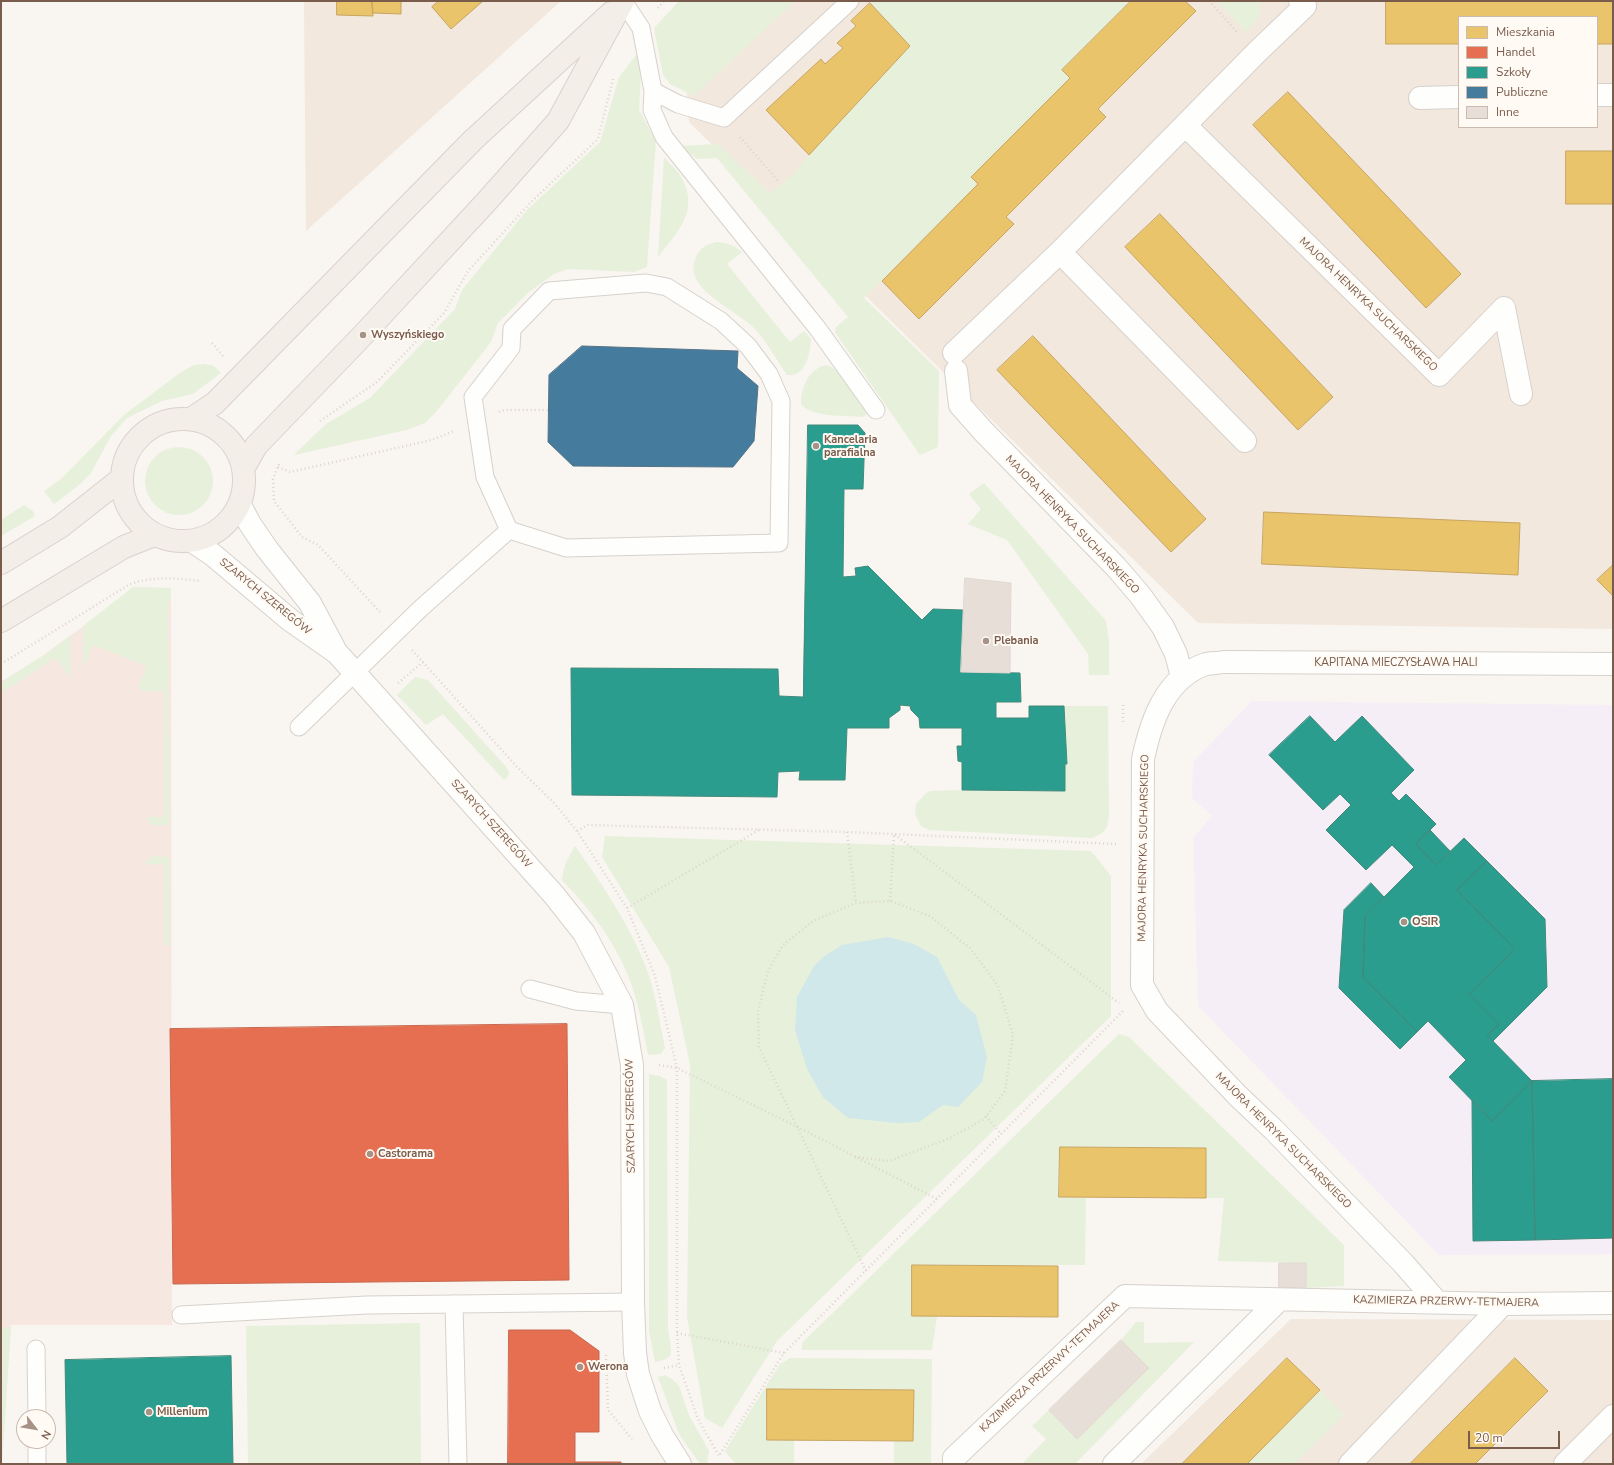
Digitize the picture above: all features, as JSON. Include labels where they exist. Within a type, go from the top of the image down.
[{"type":"main road","points":[[191,419],[215,404],[473,140],[623,1]]},
{"type":"main road","points":[[243,469],[256,446],[369,329],[487,201],[558,121],[623,1]]},
{"type":"main road","points":[[174,419],[191,419],[206,423],[219,430],[230,441],[239,454],[243,469],[244,487],[240,505],[228,522],[212,535],[192,541],[179,542],[166,540],[154,535],[140,525],[130,512],[123,496],[121,479],[124,462],[131,446],[143,433],[157,424],[174,419]]},
{"type":"main road","points":[[1,564],[60,527],[121,479]]},
{"type":"main road","points":[[1,621],[124,547],[154,535]]},
{"type":"street","name":"MAJORA HENRYKA SUCHARSKIEGO","points":[[1304,3],[1060,252],[955,362],[960,405],[982,431],[1116,567],[1140,595],[1163,627],[1176,654],[1182,677],[1166,695],[1155,715],[1143,759],[1142,985],[1157,1011],[1397,1258],[1436,1302]]},
{"type":"street","points":[[1598,95],[1613,95]]},
{"type":"street","points":[[1420,98],[1458,97]]},
{"type":"street","name":"MAJORA HENRYKA SUCHARSKIEGO","points":[[1185,125],[1439,375],[1504,308],[1520,394]]},
{"type":"street","points":[[1060,252],[1245,440]]},
{"type":"street","name":"SZARYCH SZEREGÓW","points":[[240,505],[250,524],[267,549],[310,603],[337,653]]},
{"type":"street","name":"SZARYCH SZEREGÓW","points":[[192,541],[213,555],[290,620],[337,653],[492,824],[584,932],[622,1005],[632,1065],[633,1302],[634,1336],[638,1374],[650,1410],[677,1462]]},
{"type":"street","name":"KAPITANA MIECZYSŁAWA HALI","points":[[1182,677],[1206,664],[1224,662],[1613,664]]},
{"type":"street","name":"KAZIMIERZA PRZERWY-TETMAJERA","points":[[954,1464],[954,1458],[1125,1296],[1503,1304],[1613,1303]]},
{"type":"street","points":[[1114,1464],[1279,1300]]},
{"type":"street","points":[[1350,1464],[1503,1304]]},
{"type":"street","points":[[1565,1464],[1613,1416]]},
{"type":"lane","points":[[623,1],[641,28],[653,91],[652,110],[664,137],[818,329],[876,410]]},
{"type":"lane","points":[[653,91],[678,104],[724,118],[850,1]]},
{"type":"lane","points":[[646,283],[667,287],[721,321],[752,351],[769,374],[781,401],[779,543],[566,548],[509,530],[485,477],[477,422],[473,397],[511,348],[512,328],[549,291],[646,283]]},
{"type":"lane","points":[[299,727],[420,609],[509,530]]},
{"type":"lane","points":[[530,989],[576,1001],[622,1005]]},
{"type":"lane","points":[[181,1315],[367,1305],[633,1302]]},
{"type":"lane","points":[[454,1304],[458,1464]]},
{"type":"lane","points":[[36,1348],[37,1409]]},
{"type":"lane","points":[[37,1449],[38,1464]]},
{"type":"path","points":[[1209,1],[1240,35]]},
{"type":"path","points":[[317,424],[377,382],[444,313],[468,271],[531,202],[598,139],[615,74]]},
{"type":"path","points":[[724,118],[779,182]]},
{"type":"path","points":[[278,467],[290,472],[432,440],[504,410],[548,410]]},
{"type":"path","points":[[281,459],[273,479],[274,501],[302,537]]},
{"type":"path","points":[[1,664],[130,584],[147,578],[180,578],[201,581]]},
{"type":"path","points":[[397,684],[423,662]]},
{"type":"path","points":[[577,831],[588,825],[847,832],[1123,844]]},
{"type":"path","points":[[626,908],[760,830]]},
{"type":"path","points":[[847,832],[856,903]]},
{"type":"path","points":[[890,901],[894,834]]},
{"type":"path","points":[[894,834],[1120,1004]]},
{"type":"path","points":[[855,1157],[890,1161],[948,1139],[984,1119],[1005,1091],[1013,1035],[998,986],[970,948],[930,916],[890,901],[856,903],[813,921],[783,945],[768,971],[758,1011],[759,1046],[866,1271]]},
{"type":"path","points":[[656,1064],[676,1068],[796,1126],[938,1199],[1126,1008]]},
{"type":"path","points":[[986,1116],[1002,1134]]},
{"type":"path","points":[[677,1333],[784,1353]]},
{"type":"shaded area","points":[[304,1],[561,1],[306,231]]},
{"type":"shaded area","points":[[707,1],[1613,1],[1613,629],[1198,623],[689,122],[683,28]]},
{"type":"shaded area","points":[[133,587],[171,588],[172,1325],[11,1325],[1,1464],[1,682],[44,655],[108,608]]},
{"type":"shaded area","name":"OSIR","points":[[1252,701],[1613,705],[1613,1254],[1439,1255],[1198,1006],[1193,838],[1212,816],[1192,798],[1193,762]]},
{"type":"shaded area","points":[[1291,1319],[1613,1320],[1613,1464],[1141,1464]]},
{"type":"green space","points":[[679,1],[795,1],[694,96],[670,84],[663,75],[654,28]]},
{"type":"green space","points":[[872,1],[1131,1],[1062,70],[1070,78],[971,177],[978,184],[864,298],[939,371],[938,447],[920,455],[835,332],[836,327],[848,317],[717,158],[697,159],[680,146],[718,144],[770,193],[793,175],[809,155],[909,46],[870,3]]},
{"type":"green space","points":[[1217,1],[1260,1],[1260,16],[1246,32]]},
{"type":"green space","points":[[638,53],[641,72],[639,110],[656,141],[647,267],[634,272],[568,269],[554,274],[529,292],[498,323],[491,342],[436,412],[425,423],[406,430],[294,455],[326,424],[370,398],[455,309],[462,290],[527,210],[600,142],[619,77]]},
{"type":"green space","points":[[664,157],[677,170],[686,188],[688,209],[679,229],[658,257]]},
{"type":"green space","points":[[717,242],[730,245],[742,252],[727,264],[790,342],[804,331],[811,339],[808,358],[803,368],[799,372],[793,375],[787,375],[758,332],[745,320],[714,298],[697,280],[694,271],[696,256],[700,250],[709,244]]},
{"type":"green space","points":[[204,364],[214,366],[221,373],[193,394],[162,401],[127,418],[111,436],[91,473],[79,485],[54,504],[44,491],[61,479],[124,415],[181,372],[194,365]]},
{"type":"green space","points":[[827,365],[843,377],[866,408],[867,414],[863,417],[821,414],[813,412],[801,404],[804,385],[807,379],[815,370]]},
{"type":"green space","points":[[172,447],[186,447],[198,453],[207,462],[213,474],[211,494],[203,505],[192,513],[186,515],[172,515],[166,513],[155,505],[147,494],[145,488],[145,474],[147,468],[155,457],[166,449]]},
{"type":"green space","points":[[984,483],[1106,621],[1109,640],[1109,675],[1089,675],[1088,654],[1007,540],[968,524],[981,509],[969,494]]},
{"type":"green space","points":[[24,505],[33,511],[35,516],[1,536],[1,520]]},
{"type":"green space","points":[[133,587],[171,588],[171,600],[168,603],[169,825],[150,825],[146,817],[164,817],[164,691],[141,691],[138,687],[147,666],[93,645],[83,668],[83,626]]},
{"type":"green space","points":[[71,635],[70,677],[55,658],[1,693],[1,682],[44,655]]},
{"type":"green space","points":[[415,677],[428,680],[507,768],[509,773],[507,778],[504,780],[443,714],[426,725],[397,695]]},
{"type":"green space","points":[[1064,706],[1108,706],[1109,816],[1106,828],[1103,832],[1092,838],[929,830],[921,826],[915,814],[916,804],[925,794],[930,791],[1065,791],[1065,764],[1067,764]]},
{"type":"green space","points":[[605,836],[1091,851],[1111,876],[1111,1016],[777,1341],[722,1428],[705,1418],[687,1317],[690,1065],[669,967],[602,857]]},
{"type":"green space","points":[[575,846],[613,902],[630,932],[644,962],[654,993],[665,1048],[661,1054],[648,1055],[635,994],[628,975],[615,949],[600,924],[562,880],[566,862]]},
{"type":"green space","points":[[152,856],[169,857],[170,945],[164,945],[164,865],[146,864],[146,861]]},
{"type":"green space","points":[[1119,1034],[1129,1037],[1344,1245],[1344,1286],[1306,1288],[1306,1263],[1218,1261],[1224,1198],[1206,1198],[1206,1148],[1060,1147],[1059,1197],[1086,1198],[1085,1265],[912,1265],[912,1316],[937,1316],[932,1350],[802,1350],[802,1343]]},
{"type":"green space","points":[[649,1074],[660,1076],[667,1080],[668,1327],[671,1350],[670,1356],[664,1360],[655,1362],[649,1331]]},
{"type":"green space","points":[[1136,1322],[1144,1322],[1144,1343],[1194,1342],[1075,1464],[1022,1464],[1046,1439],[1032,1426],[1049,1410],[1077,1439],[1149,1368],[1121,1340]]},
{"type":"green space","points":[[420,1323],[421,1464],[248,1464],[246,1326]]},
{"type":"green space","points":[[11,1327],[2,1464],[1,1464],[1,1328]]},
{"type":"green space","points":[[790,1358],[932,1359],[931,1464],[894,1464],[894,1441],[913,1440],[914,1390],[767,1390],[767,1439],[794,1440],[794,1464],[736,1464],[725,1451],[780,1364]]},
{"type":"green space","points":[[665,1375],[679,1386],[689,1415],[709,1451],[707,1464],[700,1464],[679,1434],[658,1377]]},
{"type":"green space","points":[[1320,1390],[1344,1415],[1294,1464],[1247,1464]]},
{"type":"water","points":[[888,937],[914,944],[937,957],[959,1000],[976,1015],[987,1057],[982,1082],[958,1107],[943,1105],[919,1122],[897,1123],[848,1118],[823,1097],[807,1069],[795,1030],[797,997],[814,966],[826,955],[842,945]]},
{"type":"building: Mieszkania","points":[[337,1],[372,1],[373,16],[337,15]]},
{"type":"building: Mieszkania","points":[[372,1],[401,1],[401,14],[373,13]]},
{"type":"building: Mieszkania","points":[[439,1],[483,1],[451,29],[432,7]]},
{"type":"building: Mieszkania","points":[[1131,1],[1185,1],[1196,11],[1098,109],[1106,117],[1006,217],[1014,224],[919,319],[882,281],[978,184],[971,177],[1070,78],[1062,70]]},
{"type":"building: Mieszkania","points":[[1386,1],[1613,1],[1613,44],[1598,44],[1598,16],[1458,16],[1458,44],[1386,44]]},
{"type":"building: Mieszkania","points":[[870,3],[910,46],[809,155],[766,110],[821,59],[825,64],[843,48],[837,43],[856,26],[851,21]]},
{"type":"building: Mieszkania","points":[[1288,92],[1461,274],[1426,308],[1253,125]]},
{"type":"building: Mieszkania","points":[[1566,151],[1613,151],[1613,204],[1566,204]]},
{"type":"building: Mieszkania","points":[[1160,214],[1333,397],[1298,430],[1125,247]]},
{"type":"building: Mieszkania","points":[[1033,336],[1206,519],[1171,552],[997,370]]},
{"type":"building: Mieszkania","points":[[1264,512],[1520,523],[1518,575],[1262,564]]},
{"type":"building: Mieszkania","points":[[1613,565],[1613,596],[1597,580]]},
{"type":"building: Mieszkania","points":[[1060,1147],[1206,1148],[1206,1198],[1059,1197]]},
{"type":"building: Mieszkania","points":[[912,1265],[1058,1266],[1058,1317],[912,1316]]},
{"type":"building: Mieszkania","points":[[1287,1358],[1320,1390],[1247,1464],[1182,1464]]},
{"type":"building: Mieszkania","points":[[1515,1358],[1548,1391],[1475,1464],[1410,1464]]},
{"type":"building: Mieszkania","points":[[767,1389],[914,1390],[913,1441],[767,1440]]},
{"type":"building: Handel","name":"Castorama","points":[[567,1024],[569,1280],[173,1284],[170,1029]]},
{"type":"building: Handel","points":[[509,1330],[570,1330],[599,1351],[599,1432],[575,1432],[575,1464],[508,1464]]},
{"type":"building: Handel","points":[[575,1462],[621,1462],[621,1464],[575,1464]]},
{"type":"building: Szkoły","points":[[808,425],[858,425],[865,433],[863,489],[844,489],[843,577],[856,576],[855,568],[868,566],[922,620],[933,609],[963,610],[961,672],[1020,673],[1021,702],[996,702],[996,718],[1029,718],[1029,706],[1064,706],[1067,764],[1065,764],[1065,791],[962,790],[962,762],[958,761],[957,746],[962,746],[962,728],[920,728],[919,718],[911,710],[910,706],[900,705],[900,710],[889,718],[889,728],[847,728],[845,780],[799,780],[800,771],[778,772],[777,797],[572,795],[571,668],[778,669],[779,696],[803,697]]},
{"type":"building: Szkoły","points":[[1310,716],[1335,742],[1362,716],[1414,770],[1391,793],[1399,801],[1406,794],[1436,824],[1416,844],[1436,865],[1464,838],[1487,861],[1457,890],[1515,949],[1469,994],[1499,1024],[1487,1035],[1532,1081],[1492,1121],[1449,1077],[1466,1060],[1428,1021],[1417,1032],[1363,977],[1365,916],[1414,867],[1392,845],[1366,870],[1326,830],[1351,805],[1340,794],[1323,810],[1269,755]]},
{"type":"building: Szkoły","points":[[1430,830],[1450,851],[1436,865],[1416,844]]},
{"type":"building: Szkoły","points":[[1487,861],[1545,919],[1547,987],[1493,1041],[1487,1035],[1499,1024],[1469,994],[1515,949],[1457,890]]},
{"type":"building: Szkoły","points":[[1371,883],[1384,897],[1365,916],[1363,977],[1417,1032],[1400,1049],[1339,988],[1344,910]]},
{"type":"building: Szkoły","points":[[1613,1079],[1613,1238],[1535,1240],[1532,1081]]},
{"type":"building: Szkoły","points":[[1532,1081],[1535,1240],[1473,1241],[1472,1100],[1492,1121]]},
{"type":"building: Szkoły","name":"Millenium","points":[[231,1356],[233,1464],[67,1464],[65,1360]]},
{"type":"building: Publiczne","points":[[582,346],[738,351],[737,368],[758,386],[754,441],[733,467],[573,466],[548,442],[549,375]]},
{"type":"building: Inne","name":"Plebania","points":[[965,578],[1011,583],[1010,673],[961,672]]},
{"type":"building: Inne","points":[[1279,1263],[1306,1263],[1306,1288],[1279,1287]]},
{"type":"building: Inne","points":[[1121,1340],[1149,1368],[1077,1439],[1049,1410]]},
{"type":"place","name":"Wyszyńskiego","points":[[363,335]]},
{"type":"place","name":"Kancelaria parafialna","points":[[816,446]]},
{"type":"place","name":"Plebania","points":[[986,641]]},
{"type":"place","name":"OSIR","points":[[1404,922]]},
{"type":"place","name":"Castorama","points":[[370,1154]]},
{"type":"place","name":"Werona","points":[[580,1367]]},
{"type":"place","name":"Millenium","points":[[149,1412]]}]
